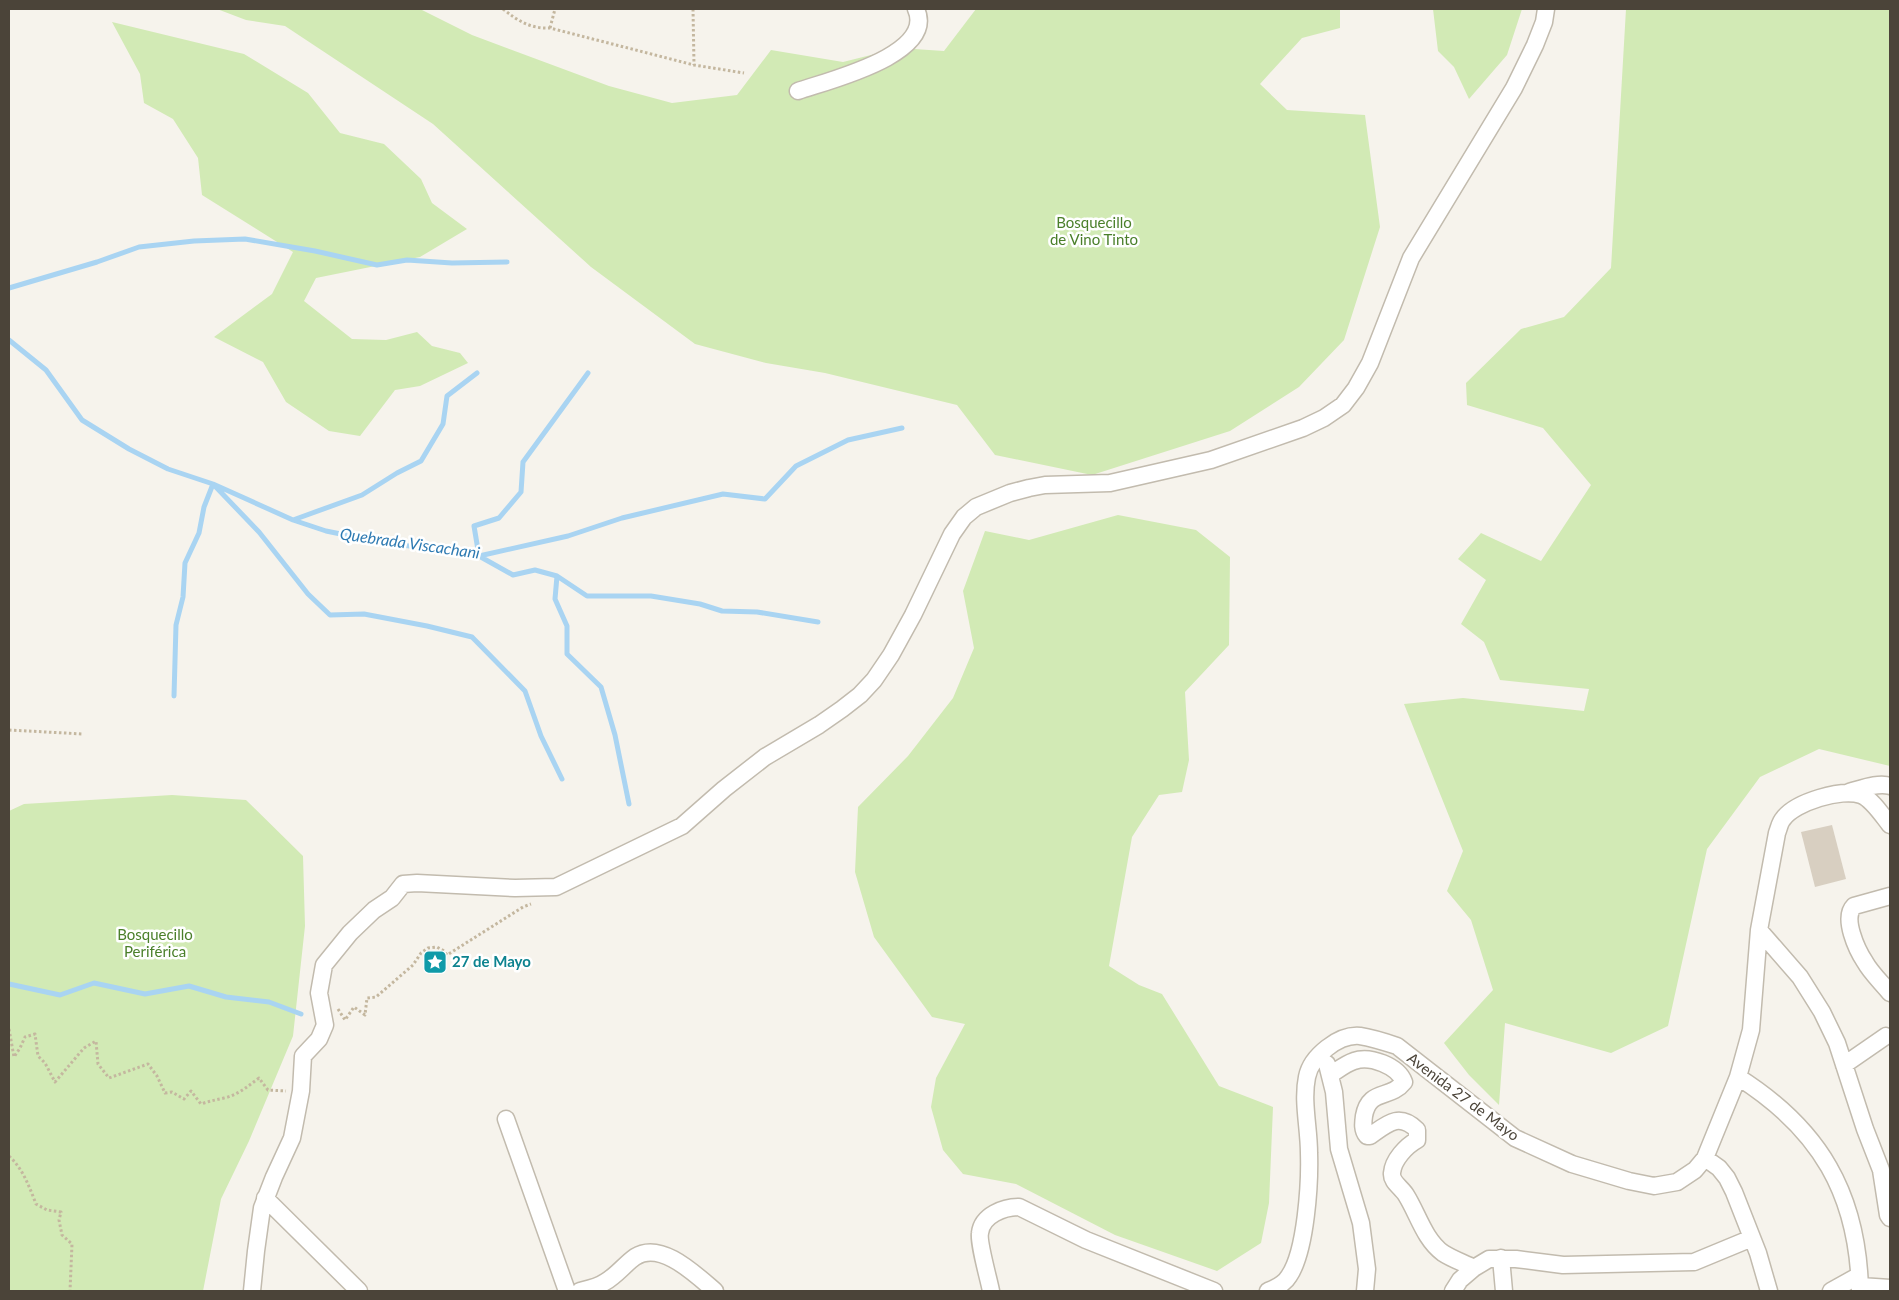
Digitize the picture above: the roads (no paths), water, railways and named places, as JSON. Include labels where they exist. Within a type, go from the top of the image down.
[{"type":"street","points":[[798,91],[848,75],[883,61],[907,42],[917,29],[918,14],[916,9]]},
{"type":"street","points":[[252,1291],[256,1251],[265,1198],[292,1138],[301,1091],[303,1056],[319,1039],[325,1025],[319,993],[324,965],[350,933],[374,910],[392,898],[402,884],[417,883],[515,888],[556,887],[682,826],[764,757],[819,725],[842,709],[860,695],[874,680],[891,655],[913,615],[952,534],[964,517],[976,507],[1010,493],[1045,485],[1110,483],[1211,460],[1303,428],[1324,418],[1343,405],[1356,388],[1370,363],[1411,258],[1514,88],[1536,45],[1544,22],[1546,9]]},
{"type":"street","name":"Avenida 27 de Mayo","points":[[1274,1290],[1289,1277],[1300,1254],[1306,1216],[1309,1154],[1306,1077],[1312,1062],[1324,1049],[1338,1041],[1358,1036],[1397,1046],[1515,1138],[1572,1164],[1629,1181],[1654,1186],[1677,1182],[1695,1170],[1705,1158],[1738,1077],[1751,1030],[1760,930],[1777,833],[1783,818],[1810,800],[1870,786],[1890,786]]},
{"type":"street","points":[[1849,792],[1862,795],[1890,825]]},
{"type":"street","points":[[1890,896],[1854,906],[1850,914],[1850,924],[1852,935],[1864,962],[1890,993]]},
{"type":"street","points":[[1760,930],[1800,977],[1826,1020],[1837,1043],[1865,1129],[1881,1170],[1890,1218]]},
{"type":"street","points":[[1844,1065],[1889,1040]]},
{"type":"street","points":[[1324,1049],[1334,1092],[1339,1149],[1361,1223],[1367,1269],[1365,1291]]},
{"type":"street","points":[[1330,1075],[1356,1060],[1366,1059],[1394,1069],[1402,1077],[1404,1082],[1399,1088],[1380,1094],[1366,1105],[1364,1131],[1367,1136],[1370,1136],[1389,1122],[1400,1121],[1409,1123],[1417,1130],[1417,1140],[1402,1151],[1393,1167],[1394,1182],[1408,1198],[1430,1239],[1443,1253],[1474,1268]]},
{"type":"street","points":[[1738,1077],[1760,1091],[1785,1111],[1818,1148],[1828,1163],[1850,1215],[1856,1240],[1859,1284]]},
{"type":"street","points":[[506,1119],[567,1291]]},
{"type":"street","points":[[1705,1158],[1719,1168],[1727,1178],[1758,1253],[1769,1291]]},
{"type":"street","points":[[265,1198],[359,1291]]},
{"type":"street","points":[[991,1291],[979,1234],[990,1217],[1009,1207],[1019,1207],[1086,1240],[1214,1291]]},
{"type":"street","points":[[1452,1291],[1460,1280],[1474,1268],[1490,1259],[1501,1258],[1563,1265],[1694,1262],[1752,1238]]},
{"type":"street","points":[[580,1291],[604,1283],[635,1257],[646,1252],[657,1252],[670,1258],[693,1272],[715,1291]]},
{"type":"street","points":[[1501,1258],[1504,1291]]},
{"type":"street","points":[[1831,1291],[1859,1284],[1890,1288]]},
{"type":"waterway","points":[[9,288],[97,262],[139,247],[194,241],[245,239],[315,251],[377,265],[407,260],[452,263],[507,262]]},
{"type":"waterway","name":"Quebrada Viscachani","points":[[9,340],[46,370],[82,420],[129,449],[168,469],[213,484],[293,520],[326,531],[375,541],[479,556],[568,536],[622,518],[723,494],[765,499],[796,466],[848,440],[902,428]]},
{"type":"waterway","points":[[293,520],[362,495],[397,473],[421,461],[443,424],[447,396],[477,373]]},
{"type":"waterway","points":[[588,373],[523,462],[521,492],[499,518],[474,526],[479,556],[513,575],[535,570],[557,576],[587,596],[651,596],[700,604],[722,611],[757,612],[818,622]]},
{"type":"waterway","points":[[174,696],[176,625],[183,597],[185,563],[199,533],[204,507],[213,484],[259,532],[308,594],[330,615],[364,614],[472,637],[525,691],[541,736],[562,779]]},
{"type":"waterway","points":[[557,576],[555,599],[567,626],[567,654],[601,687],[615,735],[629,804]]},
{"type":"waterway","points":[[9,984],[60,995],[94,983],[145,994],[189,986],[226,997],[269,1002],[301,1014]]},
{"type":"place","name":"27 de Mayo","points":[[435,962]]},
{"type":"park label","name":"Bosquecillo de Vino Tinto","points":[[1094,232]]},
{"type":"park label","name":"Bosquecillo Periférica","points":[[155,944]]}]
